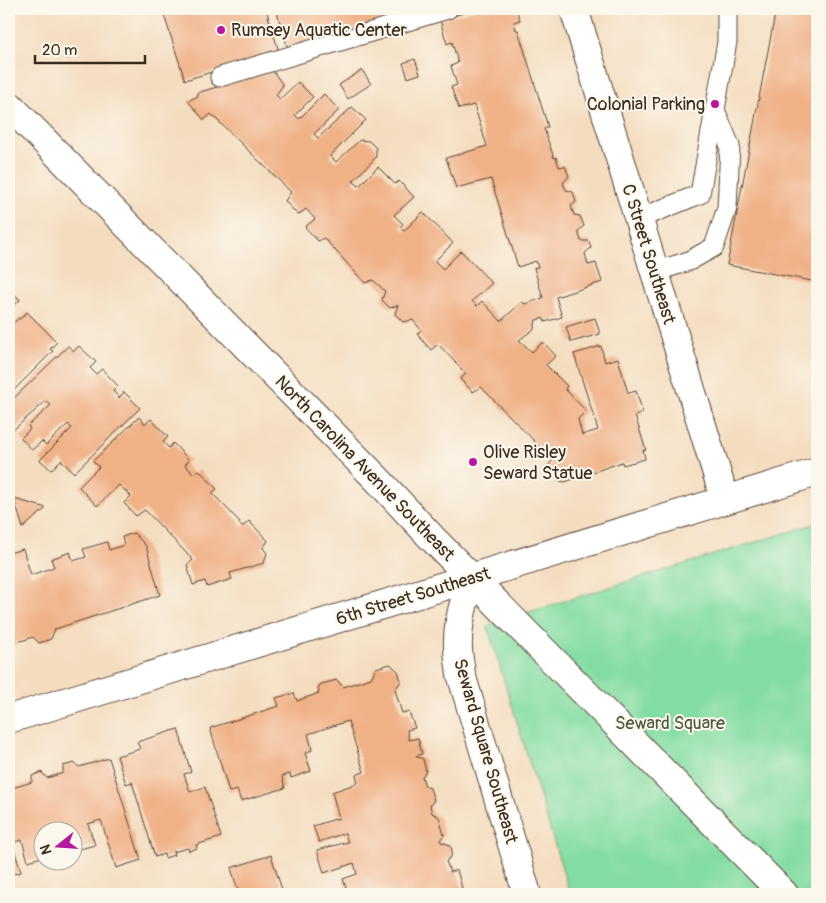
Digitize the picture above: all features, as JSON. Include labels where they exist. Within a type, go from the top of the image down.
[{"type":"street","name":"C Street Southeast","points":[[574,9],[724,500]]},
{"type":"street","name":"North Carolina Avenue Southeast","points":[[9,105],[784,894]]},
{"type":"street","name":"6th Street Southeast","points":[[9,719],[817,472]]},
{"type":"street","name":"Seward Square Southeast","points":[[471,577],[459,630],[458,647],[461,674],[527,894]]},
{"type":"lane","points":[[220,76],[448,9]]},
{"type":"lane","points":[[638,219],[700,194],[726,42],[727,9]]},
{"type":"lane","points":[[654,272],[689,261],[714,247],[727,208],[730,146],[715,110]]},
{"type":"green space","name":"Seward Square","points":[[817,523],[817,894],[570,894],[487,625]]},
{"type":"building","name":"Rumsey Aquatic Center","points":[[162,9],[266,9],[279,52],[185,80]]},
{"type":"building","name":"Rumsey Aquatic Center","points":[[276,9],[418,9],[288,49]]},
{"type":"building","points":[[477,9],[516,9],[520,20],[514,22],[548,127],[544,129],[554,158],[556,157],[559,167],[565,166],[569,176],[563,183],[566,190],[573,192],[576,202],[571,206],[574,215],[580,216],[584,226],[578,231],[581,241],[589,241],[591,248],[585,253],[588,265],[596,263],[602,282],[556,297],[562,317],[545,322],[543,318],[536,320],[534,329],[519,340],[532,352],[543,342],[556,356],[546,365],[567,386],[565,389],[586,411],[578,419],[582,435],[598,430],[574,354],[601,346],[605,362],[618,358],[628,393],[636,391],[643,413],[635,416],[646,450],[643,450],[645,459],[623,465],[622,462],[565,482],[560,481],[547,467],[553,460],[481,387],[473,392],[460,379],[466,374],[438,344],[431,350],[417,334],[421,330],[413,320],[403,322],[395,314],[398,305],[390,308],[382,300],[385,291],[373,280],[365,283],[324,238],[318,241],[305,227],[315,219],[306,209],[298,215],[285,201],[291,192],[211,114],[204,120],[188,101],[198,96],[197,93],[272,70],[283,85],[276,95],[280,99],[298,82],[313,97],[295,115],[299,119],[324,94],[339,110],[314,134],[318,138],[352,107],[366,120],[330,156],[336,162],[360,140],[369,141],[376,148],[376,157],[353,181],[359,186],[378,167],[395,184],[399,181],[414,197],[394,215],[403,224],[400,227],[404,231],[423,212],[453,243],[435,261],[443,269],[461,251],[492,283],[472,301],[477,306],[482,301],[501,321],[522,302],[525,304],[543,298],[534,268],[538,267],[536,261],[518,267],[491,179],[456,188],[446,158],[487,146],[474,105],[459,109],[451,87],[457,85],[451,66],[458,63],[452,42],[447,44],[440,20]]},
{"type":"building","points":[[776,9],[817,9],[817,282],[727,265]]},
{"type":"building","points":[[415,59],[420,74],[408,78],[403,63]]},
{"type":"building","points":[[362,70],[371,84],[348,99],[339,85]]},
{"type":"building","points":[[9,288],[20,300],[9,311]]},
{"type":"building","points":[[27,312],[57,342],[50,349],[53,351],[9,395],[9,327]]},
{"type":"building","points":[[595,318],[600,334],[571,342],[566,327]]},
{"type":"building","points":[[68,346],[74,351],[79,346],[96,362],[90,368],[96,374],[102,369],[118,386],[113,391],[119,398],[124,392],[140,408],[74,473],[61,460],[51,470],[40,460],[72,428],[68,424],[46,445],[42,441],[32,450],[21,438],[30,429],[28,426],[51,405],[46,401],[12,431],[9,428],[9,403]]},
{"type":"building","points":[[139,417],[145,424],[151,419],[168,437],[163,442],[169,448],[173,443],[189,460],[185,465],[194,474],[199,470],[217,489],[212,493],[240,522],[242,527],[249,521],[268,541],[263,548],[267,553],[264,563],[230,573],[232,579],[207,587],[205,581],[193,585],[187,565],[193,560],[145,510],[136,516],[124,503],[131,496],[119,485],[97,506],[79,487],[99,467],[93,461]]},
{"type":"building","points":[[14,499],[43,507],[46,508],[23,528]]},
{"type":"building","points":[[134,533],[146,546],[160,595],[55,629],[51,639],[39,643],[33,637],[12,644],[9,653],[9,553],[23,549],[31,575],[54,567],[51,559],[70,552],[73,561],[86,557],[83,549],[107,542],[109,550],[124,545],[122,537]]},
{"type":"building","points":[[390,664],[398,671],[401,681],[395,690],[402,713],[409,712],[415,728],[407,730],[409,740],[418,738],[422,754],[416,756],[423,759],[426,771],[422,777],[425,786],[430,788],[434,800],[430,806],[432,813],[439,817],[444,835],[440,840],[448,844],[452,849],[451,857],[446,861],[450,872],[457,870],[462,888],[455,891],[456,894],[348,894],[343,879],[357,874],[354,863],[324,873],[317,850],[348,842],[345,833],[319,842],[313,826],[339,818],[332,792],[358,783],[356,775],[364,772],[348,721],[308,734],[312,750],[305,753],[311,771],[291,778],[290,774],[282,776],[285,788],[241,801],[237,790],[229,792],[210,728],[279,706],[276,698],[294,693],[297,701],[319,693],[318,688],[321,684],[337,680],[343,687],[371,678],[376,668]]},
{"type":"building","points":[[178,729],[191,772],[184,774],[190,792],[205,787],[221,837],[196,845],[197,848],[189,851],[188,848],[173,852],[174,855],[165,858],[164,854],[155,857],[132,782],[126,784],[117,756],[140,749],[137,742]]},
{"type":"building","points":[[109,758],[141,860],[116,868],[101,820],[88,824],[95,845],[82,848],[82,820],[32,820],[32,860],[28,861],[22,840],[12,843],[21,872],[9,875],[9,789],[32,782],[32,776],[41,772],[47,778],[63,773],[63,766],[74,763],[79,767]]},
{"type":"building","points":[[271,855],[282,890],[267,894],[239,894],[231,868]]},
{"type":"building","points":[[26,890],[28,894],[16,894]]},
{"type":"place","name":"Rumsey Aquatic Center","points":[[221,30]]},
{"type":"place","name":"Colonial Parking","points":[[715,104]]},
{"type":"place","name":"Olive Risley Seward Statue","points":[[473,462]]}]
